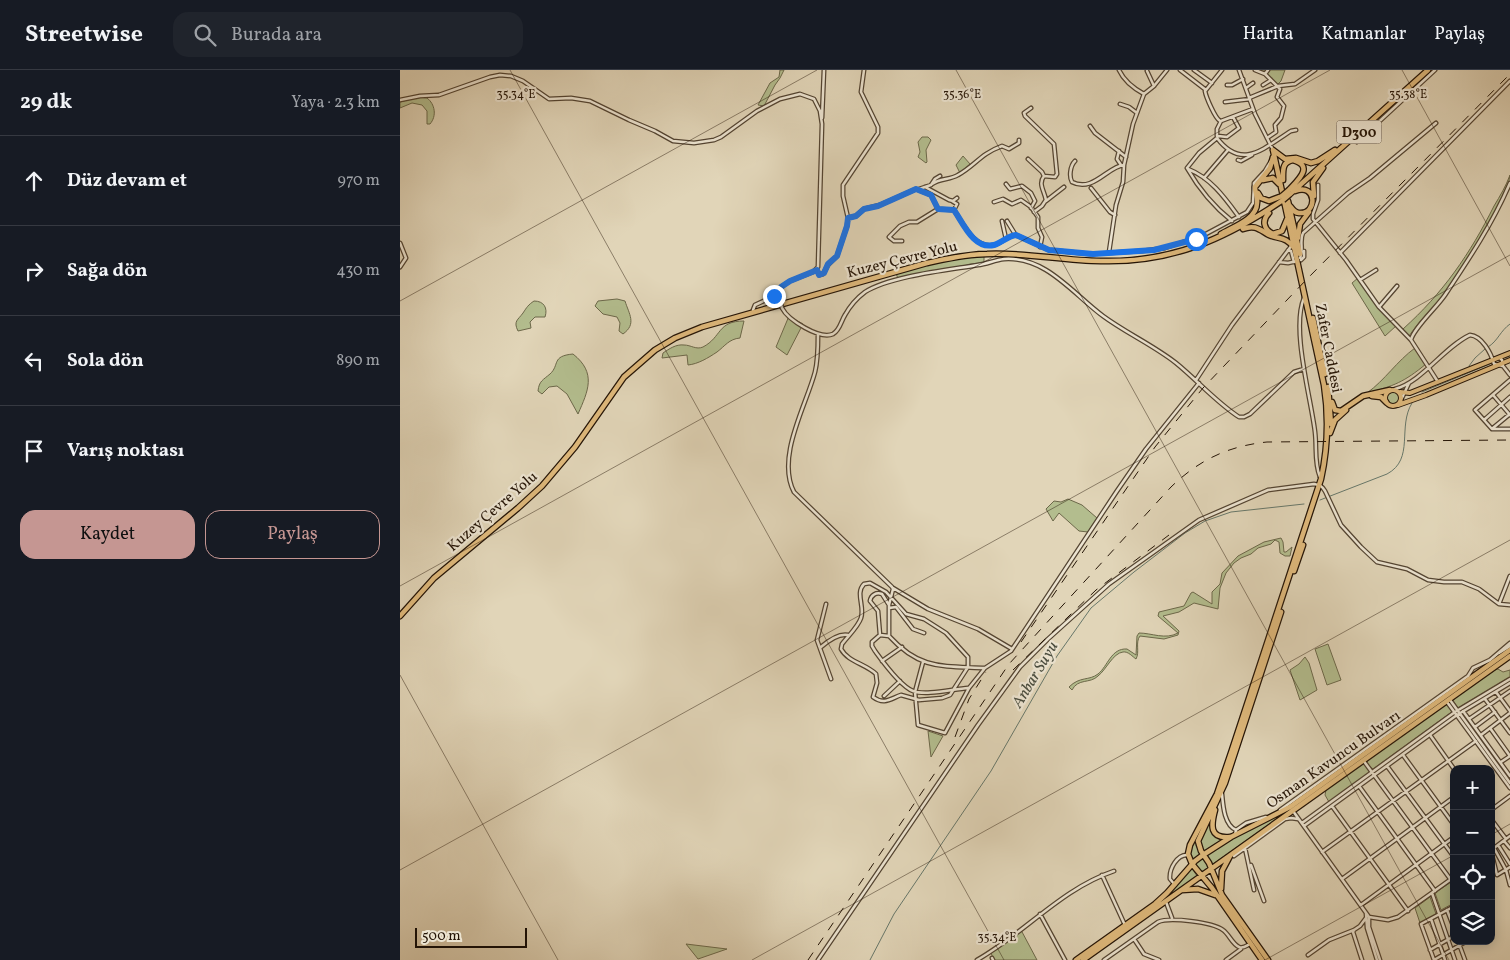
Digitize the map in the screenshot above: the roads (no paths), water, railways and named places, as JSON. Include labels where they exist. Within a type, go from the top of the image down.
[{"type":"highway","name":"D300","points":[[1337,150],[1424,70]]},
{"type":"highway","name":"D300","points":[[1284,198],[1428,70]]},
{"type":"highway","points":[[1273,150],[1285,159],[1296,158],[1311,163],[1337,150]]},
{"type":"highway","points":[[1220,234],[1247,219],[1255,212],[1257,204],[1256,187],[1260,179],[1270,168],[1273,150]]},
{"type":"highway","points":[[1273,150],[1278,157],[1283,180]]},
{"type":"highway","points":[[1273,150],[1284,198]]},
{"type":"highway","points":[[1299,250],[1298,234],[1300,224],[1314,203],[1312,186],[1314,179],[1337,150]]},
{"type":"highway","points":[[1288,216],[1284,228],[1279,233],[1273,234],[1266,228],[1264,222],[1267,214],[1284,198],[1283,168],[1286,163],[1293,160],[1299,162],[1303,167],[1303,174],[1290,192]]},
{"type":"highway","points":[[1284,198],[1266,201],[1260,197],[1258,187],[1263,180],[1273,178],[1278,182],[1284,198],[1292,210],[1299,213],[1307,211],[1312,204],[1312,195],[1305,189],[1290,192]]},
{"type":"highway","name":"Zafer Caddesi","points":[[1284,198],[1299,250]]},
{"type":"highway","name":"Zafer Caddesi","points":[[1284,198],[1299,250],[1298,260],[1327,402],[1327,442],[1320,485]]},
{"type":"highway","name":"Kuzey Çevre Yolu","points":[[400,612],[432,576],[517,506],[539,485],[573,446],[617,381],[636,362],[660,343],[686,330],[918,263],[958,254],[1000,251],[1090,258],[1125,258],[1173,251],[1220,234],[1256,216],[1284,198]]},
{"type":"highway","name":"Kuzey Çevre Yolu","points":[[400,616],[446,566],[518,508],[542,486],[575,447],[624,377],[649,354],[675,338],[738,316],[958,256],[1000,254],[1090,261],[1124,261],[1164,255],[1205,244],[1247,224],[1284,198]]},
{"type":"highway","points":[[1205,244],[1252,227],[1271,236],[1284,238],[1299,250]]},
{"type":"highway","name":"Zafer Caddesi","points":[[1298,260],[1330,402],[1328,458],[1313,507]]},
{"type":"highway","points":[[1328,387],[1332,405],[1337,411],[1341,411],[1360,397],[1393,390]]},
{"type":"highway","points":[[1330,433],[1338,416],[1359,400],[1374,396],[1381,397],[1386,402]]},
{"type":"highway","points":[[1234,834],[1219,836],[1212,827],[1212,822],[1313,507]]},
{"type":"highway","points":[[1185,872],[1189,864],[1190,845],[1217,794],[1313,507]]},
{"type":"highway","name":"Osman Kavuncu Bulvarı","points":[[1076,960],[1232,855],[1291,808],[1501,663],[1510,651]]},
{"type":"highway","name":"Osman Kavuncu Bulvarı","points":[[1087,959],[1164,899],[1192,864],[1203,855],[1234,834],[1291,808],[1300,798],[1476,669],[1510,651]]},
{"type":"highway","points":[[1221,793],[1198,837],[1198,844],[1211,868],[1220,896],[1262,960]]},
{"type":"highway","points":[[1220,896],[1224,865],[1232,855]]},
{"type":"highway","points":[[1188,856],[1200,876],[1220,896],[1268,960]]},
{"type":"highway","points":[[1180,890],[1201,889],[1220,896]]},
{"type":"highway","points":[[1072,960],[1154,901],[1164,899]]},
{"type":"main road","points":[[1510,353],[1493,358],[1412,392],[1402,395],[1393,390],[1385,395],[1386,402],[1391,406],[1398,405],[1497,365],[1502,365],[1510,360]]},
{"type":"main road","points":[[1398,405],[1402,395]]},
{"type":"street","points":[[824,70],[818,274],[823,274],[828,264],[837,256],[847,226],[848,218],[843,196],[843,185],[878,130],[861,92],[864,70]]},
{"type":"street","points":[[1119,70],[1131,85],[1144,94]]},
{"type":"street","points":[[1109,252],[1123,177],[1123,165],[1133,124],[1144,94],[1154,86],[1167,70]]},
{"type":"street","points":[[1180,70],[1206,90]]},
{"type":"street","points":[[1194,70],[1199,71],[1212,83]]},
{"type":"street","points":[[1220,122],[1213,113],[1210,100],[1205,94],[1222,70]]},
{"type":"street","points":[[1240,70],[1253,109],[1273,150]]},
{"type":"street","points":[[1255,70],[1265,74],[1278,86],[1280,90],[1277,97],[1284,107],[1281,118],[1275,125],[1276,132],[1268,138]]},
{"type":"street","points":[[1265,74],[1268,70]]},
{"type":"street","points":[[1225,102],[1250,99],[1278,86],[1295,84],[1314,70]]},
{"type":"street","points":[[1357,142],[1435,70]]},
{"type":"street","points":[[1147,71],[1154,86]]},
{"type":"street","points":[[400,100],[439,95],[500,75],[511,76],[523,81],[552,100],[571,98],[590,101],[678,142],[714,140],[757,111],[790,96],[800,94],[814,99],[820,111],[822,124]]},
{"type":"street","points":[[1226,85],[1232,85],[1243,79]]},
{"type":"street","points":[[1263,85],[1271,80]]},
{"type":"street","points":[[1340,253],[1510,81]]},
{"type":"street","points":[[1246,88],[1254,83]]},
{"type":"street","points":[[1120,104],[1129,107],[1137,114]]},
{"type":"street","points":[[1031,108],[1024,113],[1025,116],[1054,144],[1057,175],[1054,177],[1044,176]]},
{"type":"street","points":[[1253,109],[1220,122],[1217,129],[1217,137],[1228,150],[1238,155],[1253,155]]},
{"type":"street","points":[[1188,169],[1199,153],[1217,137],[1227,137],[1239,128],[1233,117]]},
{"type":"street","points":[[1278,262],[1298,260],[1304,256],[1299,250],[1302,235],[1348,193],[1370,178],[1436,123]]},
{"type":"street","points":[[1090,126],[1095,133],[1126,157]]},
{"type":"street","points":[[1238,160],[1242,161],[1291,131],[1296,130]]},
{"type":"street","points":[[848,218],[856,216],[864,209],[878,206],[913,190],[932,184],[937,180],[957,176],[987,152],[1002,146],[1009,149],[1019,143],[1019,140]]},
{"type":"street","points":[[1204,178],[1228,150]]},
{"type":"street","points":[[1118,151],[1117,159],[1123,165]]},
{"type":"street","points":[[954,210],[969,233],[979,243],[992,245],[1016,235],[1051,250],[1090,254],[1142,251],[1176,245],[1204,235],[1239,217],[1251,208],[1254,183],[1273,157]]},
{"type":"street","points":[[1028,159],[1044,176]]},
{"type":"street","points":[[1075,161],[1072,166],[1070,179],[1076,184],[1096,181],[1123,165]]},
{"type":"street","points":[[1188,169],[1204,178],[1223,195],[1239,217]]},
{"type":"street","points":[[1188,169],[1197,185],[1211,202],[1232,221]]},
{"type":"street","points":[[932,184],[940,176]]},
{"type":"street","points":[[1044,176],[1040,183],[1046,201]]},
{"type":"street","points":[[1411,340],[1415,330],[1438,305],[1470,259],[1510,183]]},
{"type":"street","points":[[1006,184],[1010,188],[1021,186],[1031,192],[1035,201],[1032,208]]},
{"type":"street","points":[[1318,185],[1318,200],[1312,215],[1316,222],[1379,308],[1411,340],[1438,382]]},
{"type":"street","points":[[925,187],[956,204],[954,210]]},
{"type":"street","points":[[1034,212],[1064,187]]},
{"type":"street","points":[[1091,188],[1110,212],[1115,215]]},
{"type":"street","points":[[919,189],[931,195],[938,209]]},
{"type":"street","points":[[952,201],[957,198]]},
{"type":"street","points":[[994,202],[1003,200],[1012,204],[1021,200],[1032,208],[1038,217],[1038,228],[1042,237],[1040,246]]},
{"type":"street","points":[[902,241],[894,241],[889,236],[900,226],[909,222],[917,222],[938,209],[954,210]]},
{"type":"street","points":[[1007,220],[1016,235]]},
{"type":"street","points":[[1002,222],[1006,239]]},
{"type":"street","points":[[400,242],[406,258],[400,267]]},
{"type":"street","points":[[1196,380],[1232,325],[1292,245]]},
{"type":"street","points":[[1288,250],[1298,260]]},
{"type":"street","points":[[778,292],[785,313],[793,320],[818,334],[826,335],[834,333],[839,328],[854,302],[864,293],[877,286],[1004,259],[1018,260],[1043,269],[1059,279],[1101,315],[1157,349],[1238,416],[1244,417],[1253,411],[1294,372],[1304,368]]},
{"type":"street","points":[[753,310],[756,304],[768,299],[790,281],[817,270]]},
{"type":"street","points":[[1360,280],[1376,270]]},
{"type":"street","points":[[1379,308],[1397,286]]},
{"type":"street","points":[[1306,294],[1302,306],[1300,330],[1304,368],[1316,433],[1315,463],[1321,479]]},
{"type":"street","points":[[818,334],[815,372],[797,424],[789,458],[794,492],[814,509],[893,588],[928,609],[978,629],[1012,649]]},
{"type":"street","points":[[1393,390],[1410,382],[1459,341],[1470,335],[1476,336],[1493,358],[1494,364],[1497,365]]},
{"type":"street","points":[[1498,357],[1510,375]]},
{"type":"street","points":[[1510,380],[1475,410],[1492,429],[1510,429]]},
{"type":"street","points":[[1402,395],[1410,382]]},
{"type":"street","points":[[923,662],[915,692],[919,726],[945,733],[968,688],[985,668],[1007,655],[1012,649],[1146,449],[1199,383]]},
{"type":"street","points":[[1408,386],[1412,392]]},
{"type":"street","points":[[1492,395],[1510,414],[1492,429]]},
{"type":"street","points":[[1484,420],[1510,397]]},
{"type":"street","points":[[818,960],[978,725],[1020,667],[1109,584],[1199,520],[1274,488],[1320,485],[1345,530],[1377,562],[1407,569],[1428,580],[1462,582],[1478,589],[1499,604],[1510,605]]},
{"type":"street","points":[[1499,604],[1510,576]]},
{"type":"street","points":[[867,583],[875,585],[891,597],[906,614],[924,619],[950,636],[968,657],[968,667],[955,689],[947,697],[916,699],[903,695],[886,702],[872,696],[877,683],[876,674],[867,666],[848,658],[842,651],[842,644],[848,635],[861,617],[860,594],[863,585],[867,583]]},
{"type":"street","points":[[889,636],[889,606],[893,588]]},
{"type":"street","points":[[880,636],[878,611],[870,603],[870,600],[873,595],[879,593],[889,606]]},
{"type":"street","points":[[826,604],[817,640],[831,679]]},
{"type":"street","points":[[889,606],[896,607],[913,629],[924,633]]},
{"type":"street","points":[[820,647],[836,637],[844,634],[848,635]]},
{"type":"street","points":[[968,688],[928,692],[915,692],[909,689],[900,681],[872,646],[874,640],[880,636],[889,636],[911,656],[934,665],[985,668]]},
{"type":"street","points":[[882,660],[902,647]]},
{"type":"street","points":[[1476,669],[1495,656],[1510,651]]},
{"type":"street","points":[[1495,690],[1510,679]]},
{"type":"street","points":[[884,696],[900,681]]},
{"type":"street","points":[[1303,825],[1457,713],[1508,684],[1510,690],[1469,719]]},
{"type":"street","points":[[1322,852],[1406,792],[1510,712],[1495,690]]},
{"type":"street","points":[[1457,713],[1483,697]]},
{"type":"street","points":[[1483,697],[1510,733]]},
{"type":"street","points":[[1448,699],[1510,783]]},
{"type":"street","points":[[1463,711],[1510,776]]},
{"type":"street","points":[[1475,727],[1495,712]]},
{"type":"street","points":[[1490,728],[1510,756],[1496,766]]},
{"type":"street","points":[[1429,733],[1451,765]]},
{"type":"street","points":[[1401,753],[1450,820]]},
{"type":"street","points":[[1363,760],[1450,876]]},
{"type":"street","points":[[1386,764],[1452,855]]},
{"type":"street","points":[[1496,766],[1510,788]]},
{"type":"street","points":[[1358,785],[1435,891]]},
{"type":"street","points":[[1221,793],[1223,806],[1234,834],[1246,824],[1272,814],[1300,798]]},
{"type":"street","points":[[1495,807],[1510,796]]},
{"type":"street","points":[[1342,879],[1450,800]]},
{"type":"street","points":[[1331,804],[1408,911]]},
{"type":"street","points":[[1291,808],[1366,913],[1378,960]]},
{"type":"street","points":[[1232,855],[1285,820],[1292,818],[1299,820]]},
{"type":"street","points":[[1495,825],[1510,848]]},
{"type":"street","points":[[1495,848],[1510,836]]},
{"type":"street","points":[[1361,905],[1450,840]]},
{"type":"street","points":[[1493,855],[1497,875],[1506,870],[1510,865],[1498,845]]},
{"type":"street","points":[[1245,848],[1264,901]]},
{"type":"street","points":[[1174,885],[1170,879],[1171,871],[1178,857],[1183,854],[1188,856]]},
{"type":"street","points":[[1495,854],[1506,870],[1510,885]]},
{"type":"street","points":[[1249,861],[1254,890]]},
{"type":"street","points":[[977,960],[1002,944],[1065,895],[1102,875],[1114,871]]},
{"type":"street","points":[[1102,875],[1124,923]]},
{"type":"street","points":[[1368,917],[1391,920],[1408,911],[1450,880]]},
{"type":"street","points":[[1432,893],[1455,960]]},
{"type":"street","points":[[1164,899],[1173,919]]},
{"type":"street","points":[[1450,909],[1422,924],[1434,960],[1460,945],[1465,960]]},
{"type":"street","points":[[1447,910],[1450,918]]},
{"type":"street","points":[[1040,914],[1065,960]]},
{"type":"street","points":[[1308,955],[1328,940],[1354,930],[1368,917]]},
{"type":"street","points":[[1104,960],[1158,922],[1173,919],[1219,927],[1229,935],[1235,944],[1242,948]]},
{"type":"street","points":[[1431,919],[1445,960]]},
{"type":"street","points":[[1354,930],[1354,936],[1362,960]]},
{"type":"street","points":[[1134,939],[1144,954],[1158,960]]},
{"type":"street","points":[[1430,950],[1448,940]]},
{"type":"street","points":[[1226,960],[1251,944]]},
{"type":"waterway","points":[[1488,347],[1510,324]]},
{"type":"waterway","points":[[1469,366],[1485,349]]},
{"type":"waterway","points":[[1505,358],[1510,356]]},
{"type":"waterway","points":[[1422,392],[1490,364]]},
{"type":"waterway","points":[[1320,500],[1387,474],[1395,468],[1401,460],[1406,422],[1412,403]]},
{"type":"waterway","name":"Anbar Suyu","points":[[870,960],[894,914],[991,771],[1057,656],[1091,608],[1185,533],[1205,521],[1231,512],[1304,504]]},
{"type":"railway","points":[[1021,642],[1155,447],[1203,388],[1307,279],[1510,74]]},
{"type":"railway","points":[[808,960],[1009,664],[1171,487],[1192,469],[1227,451],[1267,442],[1510,440]]},
{"type":"railway","points":[[1013,670],[1096,590],[1169,535]]},
{"type":"railway","points":[[955,737],[969,699],[986,672]]}]
